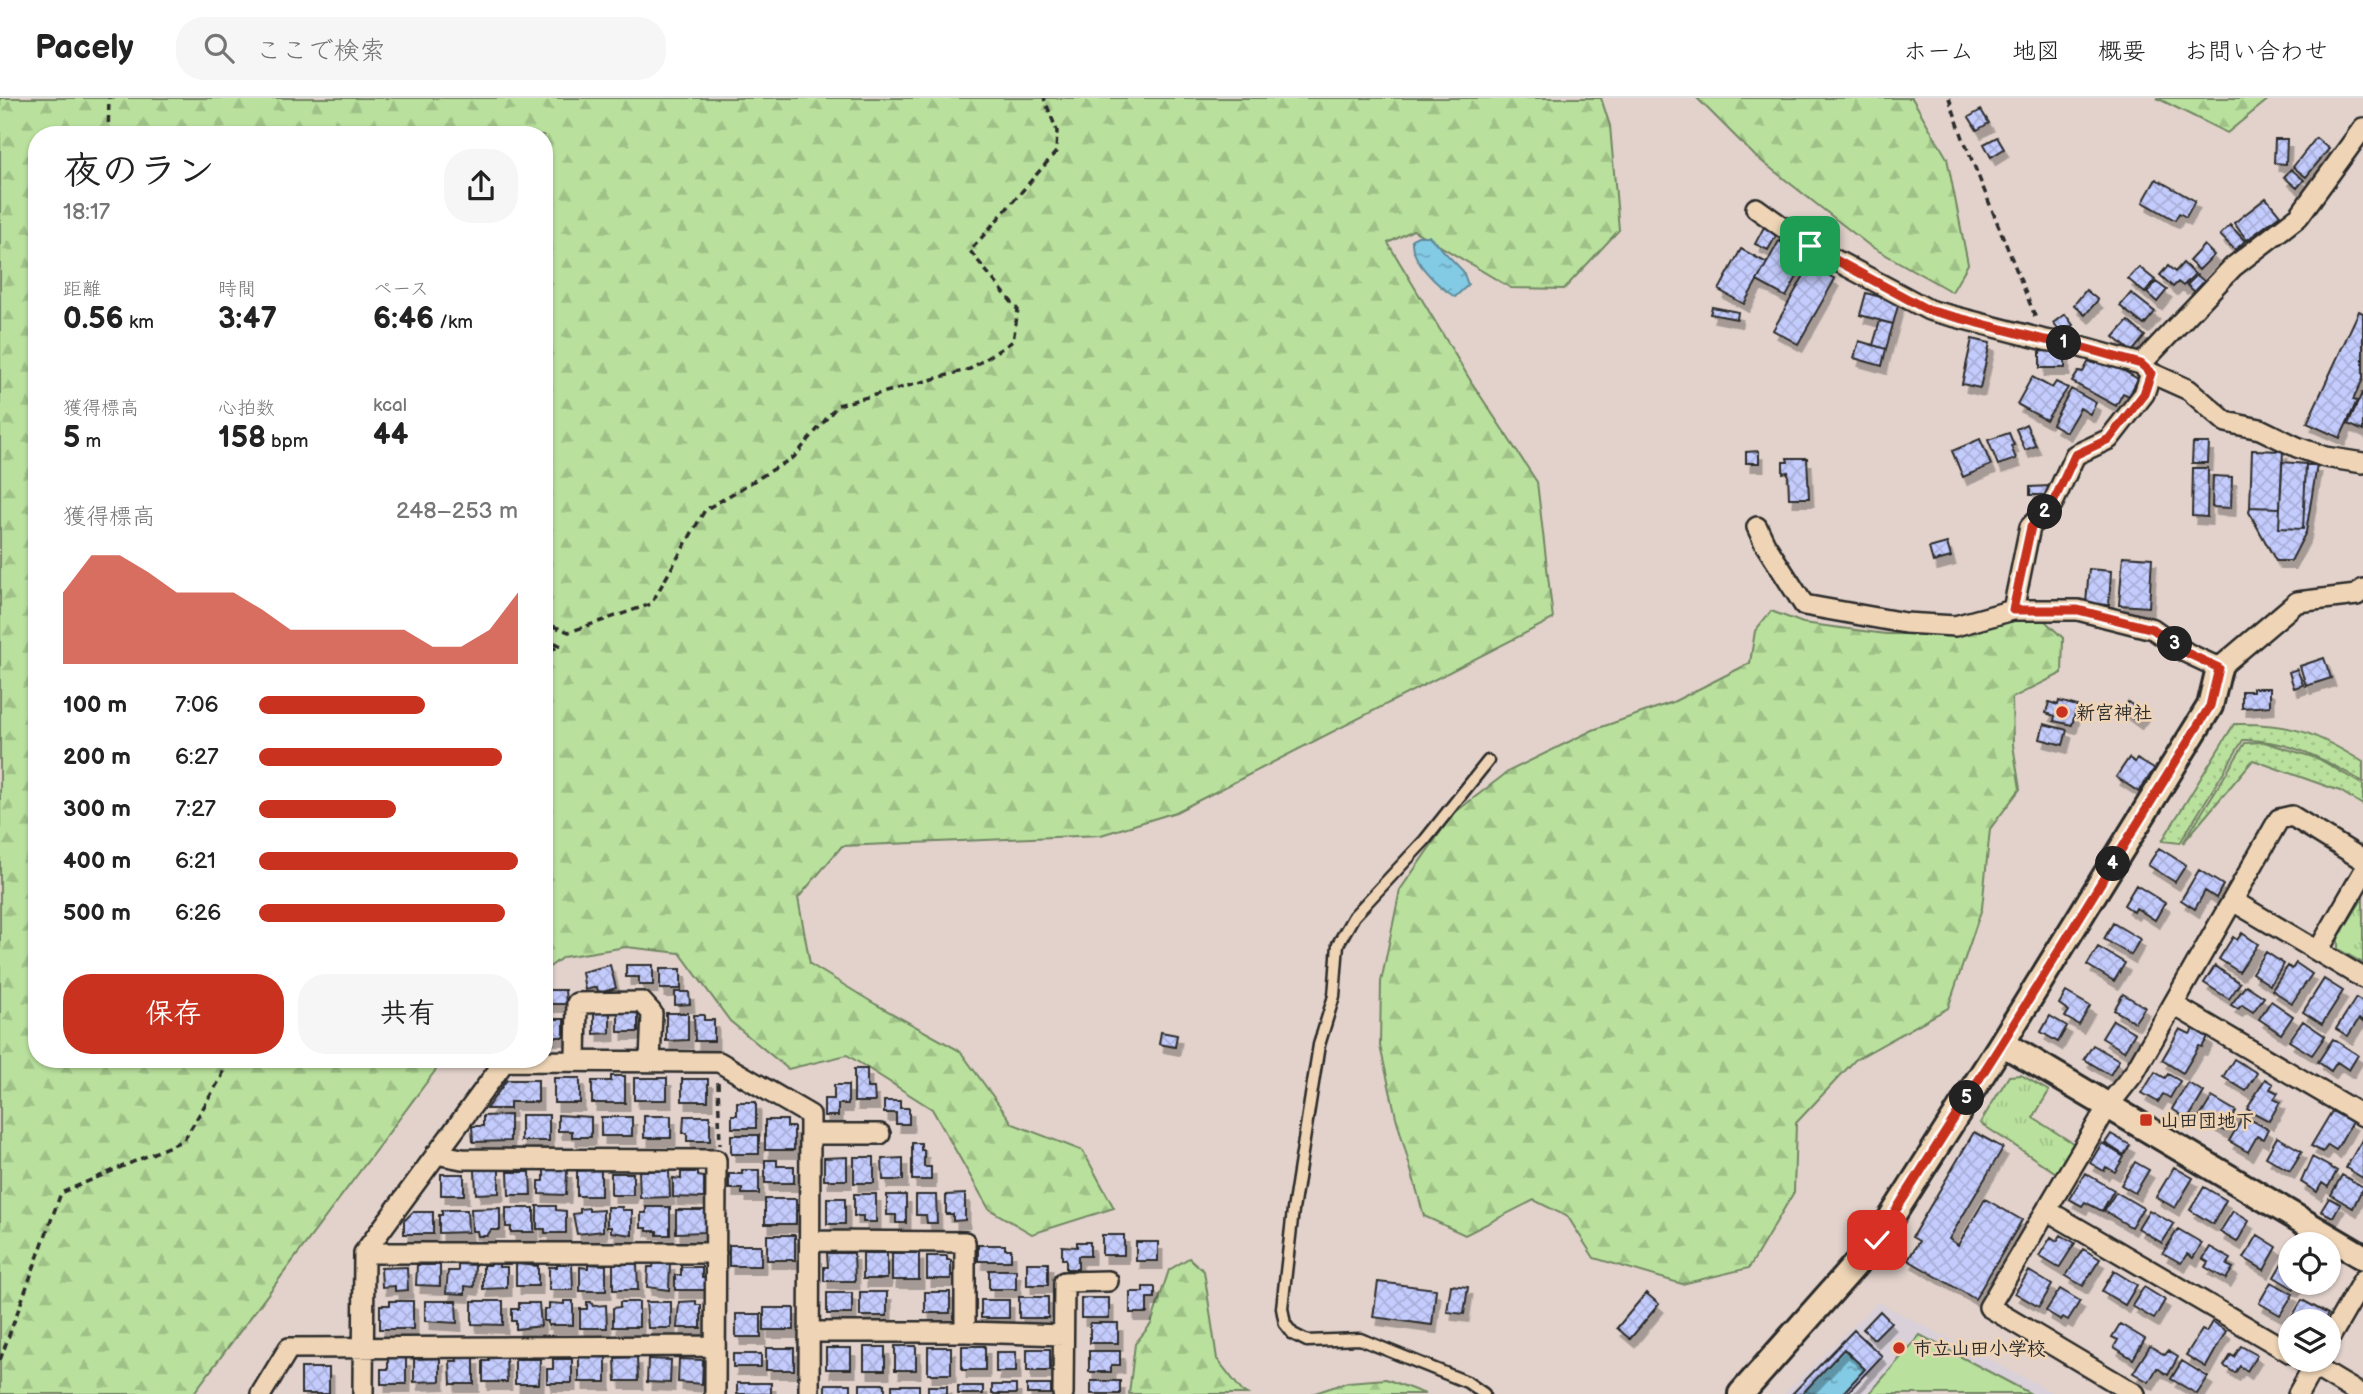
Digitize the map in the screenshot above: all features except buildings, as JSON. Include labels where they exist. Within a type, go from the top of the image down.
[{"type":"street","points":[[2013,610],[2031,527],[2053,503],[2075,455],[2109,439],[2144,394],[2146,368],[2233,267],[2299,216],[2363,128]]},
{"type":"street","points":[[1756,208],[1810,246],[1928,310],[2070,344],[2146,368],[2189,390],[2227,422],[2260,429],[2325,457],[2363,463]]},
{"type":"street","points":[[1757,527],[1804,605],[1905,623],[1955,626],[2013,610],[2078,610],[2153,629],[2187,653],[2219,668]]},
{"type":"street","points":[[1741,1394],[1877,1240],[2210,706],[2219,668],[2297,602],[2357,594],[2363,589]]},
{"type":"street","points":[[2135,1394],[1989,1307],[2048,1211],[2108,1105],[2134,1073],[2279,819],[2292,816],[2363,860]]},
{"type":"street","points":[[2318,951],[2363,873]]},
{"type":"street","points":[[2232,901],[2363,978]]},
{"type":"street","points":[[576,1061],[577,1003],[642,1002],[652,1013],[650,1061]]},
{"type":"street","points":[[2174,1004],[2363,1116]]},
{"type":"street","points":[[2002,1043],[2363,1257]]},
{"type":"street","points":[[553,1061],[719,1062],[810,1115],[810,1394]]},
{"type":"street","points":[[363,1394],[364,1253],[500,1068]]},
{"type":"street","points":[[810,1135],[880,1134]]},
{"type":"street","points":[[436,1154],[463,1159],[716,1160],[715,1394]]},
{"type":"street","points":[[2048,1211],[2278,1345]]},
{"type":"street","points":[[810,1241],[965,1242],[965,1332]]},
{"type":"street","points":[[364,1253],[716,1253]]},
{"type":"street","points":[[2341,1318],[2363,1280]]},
{"type":"street","points":[[1063,1394],[1063,1282],[1108,1281]]},
{"type":"street","points":[[810,1332],[1063,1335]]},
{"type":"street","points":[[261,1394],[289,1348],[715,1346]]},
{"type":"street","points":[[2298,1394],[2307,1372]]},
{"type":"street","points":[[2326,1372],[2360,1394]]},
{"type":"lane","points":[[1484,1394],[1466,1382],[1360,1339],[1307,1341],[1293,1334],[1285,1324],[1282,1308],[1295,1196],[1319,1045],[1334,996],[1338,944],[1354,916],[1425,840],[1488,761]]},
{"type":"path","points":[[108,126],[109,98]]},
{"type":"path","points":[[553,626],[569,632],[651,604],[705,510],[794,457],[838,405],[970,369],[1013,341],[1018,310],[970,251],[1056,152],[1057,131],[1044,98]]},
{"type":"path","points":[[1949,98],[2045,340]]},
{"type":"path","points":[[553,642],[561,646],[553,649]]},
{"type":"path","points":[[716,1160],[720,1148],[719,1062]]},
{"type":"path","points":[[0,1360],[61,1193],[184,1140],[222,1076],[223,1068]]},
{"type":"shaded area","name":"市立山田小学校","points":[[1878,1302],[2055,1394],[1784,1394]]},
{"type":"green space","points":[[0,98],[1601,98],[1610,126],[1619,230],[1564,289],[1511,288],[1413,230],[1388,243],[1472,383],[1537,482],[1553,619],[1176,812],[1101,835],[842,846],[798,898],[810,964],[960,1051],[1013,1124],[1083,1151],[1114,1208],[1032,1234],[989,1209],[932,1109],[847,1055],[788,1069],[730,1021],[680,953],[626,947],[563,957],[553,964],[553,126],[28,126],[28,1068],[437,1068],[193,1394],[0,1394]]},
{"type":"green space","points":[[1697,98],[1912,98],[1947,158],[1968,264],[1952,292],[1870,246],[1755,156]]},
{"type":"green space","points":[[2157,98],[2270,98],[2227,133]]},
{"type":"green space","points":[[1771,611],[1803,623],[1886,634],[1946,634],[1997,620],[2045,621],[2063,638],[2062,673],[2012,698],[2013,745],[2020,789],[1990,829],[1982,908],[1948,1008],[1855,1060],[1796,1123],[1794,1192],[1749,1268],[1682,1284],[1594,1258],[1568,1217],[1534,1200],[1465,1235],[1424,1216],[1396,1117],[1380,1046],[1381,982],[1400,890],[1453,814],[1509,771],[1593,730],[1673,702],[1750,663],[1755,631]]},
{"type":"green space","points":[[2234,724],[2272,725],[2302,731],[2330,743],[2363,762],[2363,782],[2306,752],[2276,743],[2243,740],[2180,843],[2162,841]]},
{"type":"green space","points":[[2264,742],[2319,759],[2363,785],[2363,805],[2340,791],[2253,760],[2183,843],[2245,743]]},
{"type":"green space","points":[[2363,898],[2363,963],[2338,949],[2338,938]]},
{"type":"green space","points":[[2021,1075],[2049,1091],[2033,1118],[2076,1145],[2058,1174],[1980,1123],[2009,1076]]},
{"type":"green space","points":[[1189,1258],[1204,1271],[1217,1359],[1247,1394],[1129,1394],[1135,1344],[1151,1324],[1169,1270]]},
{"type":"green space","points":[[1920,1335],[2031,1394],[1869,1394]]},
{"type":"green space","points":[[1386,1379],[1425,1394],[1312,1394],[1348,1382]]},
{"type":"water","points":[[1429,236],[1463,271],[1468,285],[1455,297],[1433,280],[1415,256],[1412,239]]},
{"type":"water","points":[[1844,1349],[1865,1369],[1842,1394],[1802,1394]]},
{"type":"place","name":"新宮神社","points":[[2062,712]]},
{"type":"place","name":"山田団地下","points":[[2146,1120]]},
{"type":"place","name":"市立山田小学校","points":[[1899,1348]]},
{"type":"route","points":[[1810,246],[1928,310],[2141,364],[2151,373],[2144,394],[2109,439],[2075,455],[2053,503],[2031,527],[2013,610],[2078,610],[2153,629],[2187,653],[2219,668],[2210,706],[1877,1240]]}]
